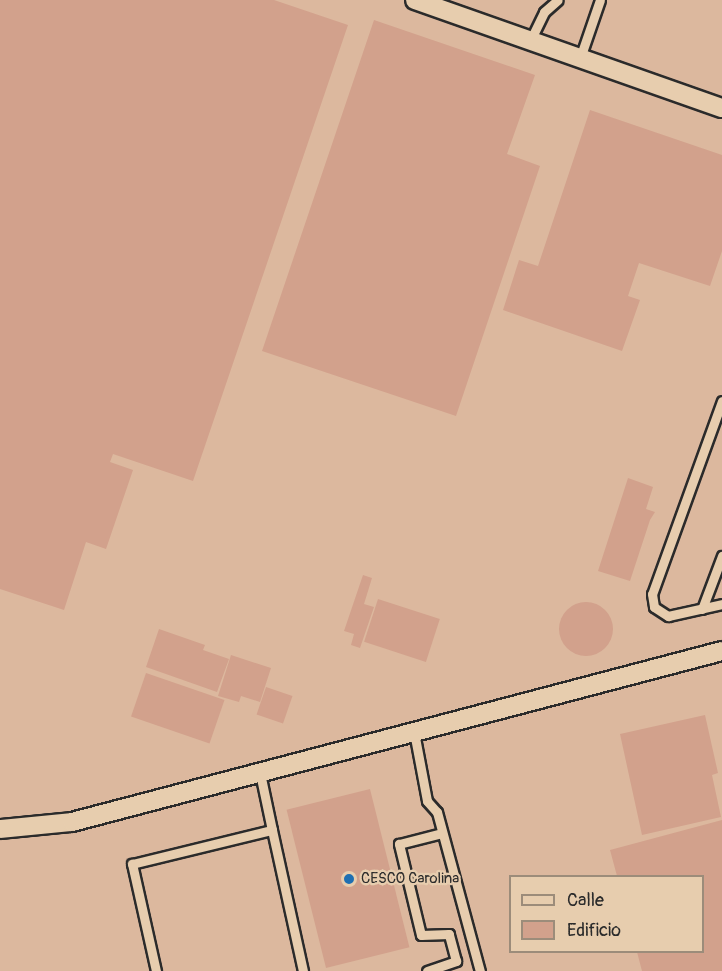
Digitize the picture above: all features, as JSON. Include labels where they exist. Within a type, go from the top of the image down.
[{"type":"street","points":[[415,0],[722,108]]},
{"type":"street","points":[[0,829],[72,822],[722,651]]},
{"type":"lane","points":[[530,40],[544,12],[558,0]]},
{"type":"lane","points":[[580,58],[600,0]]},
{"type":"lane","points":[[722,401],[652,594],[654,607],[664,615],[675,616],[722,604]]},
{"type":"lane","points":[[702,609],[722,556]]},
{"type":"lane","points":[[414,732],[427,801],[437,813],[480,971]]},
{"type":"lane","points":[[260,773],[303,971]]},
{"type":"lane","points":[[156,971],[132,864],[272,830]]},
{"type":"lane","points":[[427,971],[456,961],[449,934],[421,935],[399,844],[442,833]]},
{"type":"shaded area","points":[[0,0],[722,0],[722,971],[0,971]]},
{"type":"building","points":[[0,0],[274,0],[348,25],[193,481],[113,454],[110,462],[133,470],[106,549],[86,542],[64,610],[0,589]]},
{"type":"building","points":[[374,20],[535,75],[507,154],[540,166],[456,416],[262,351]]},
{"type":"building","points":[[590,110],[722,155],[722,251],[710,286],[639,263],[628,296],[640,300],[622,351],[503,310],[519,260],[538,266]]},
{"type":"building","points":[[628,478],[653,487],[646,509],[655,512],[650,520],[630,581],[598,571]]},
{"type":"building","points":[[363,575],[372,578],[364,604],[374,607],[360,648],[351,645],[354,634],[344,631]]},
{"type":"building","points":[[378,599],[440,619],[426,662],[364,642]]},
{"type":"building","points":[[581,602],[591,602],[601,606],[609,614],[613,629],[609,644],[601,652],[591,656],[581,656],[571,652],[563,644],[559,634],[559,624],[563,614],[571,606]]},
{"type":"building","points":[[159,629],[205,645],[203,650],[229,659],[217,692],[146,667]]},
{"type":"building","points":[[231,655],[271,668],[260,702],[241,696],[239,702],[218,696]]},
{"type":"building","points":[[146,673],[224,700],[210,744],[131,716]]},
{"type":"building","points":[[266,687],[292,696],[283,724],[257,714]]},
{"type":"building","points":[[705,715],[718,773],[712,775],[721,817],[642,835],[620,734]]},
{"type":"building","name":"CESCO Carolina","points":[[370,789],[409,947],[326,968],[287,810]]},
{"type":"building","points":[[722,820],[722,971],[642,971],[637,953],[704,953],[704,875],[617,875],[610,850]]},
{"type":"place","name":"CESCO Carolina","points":[[349,879]]}]
